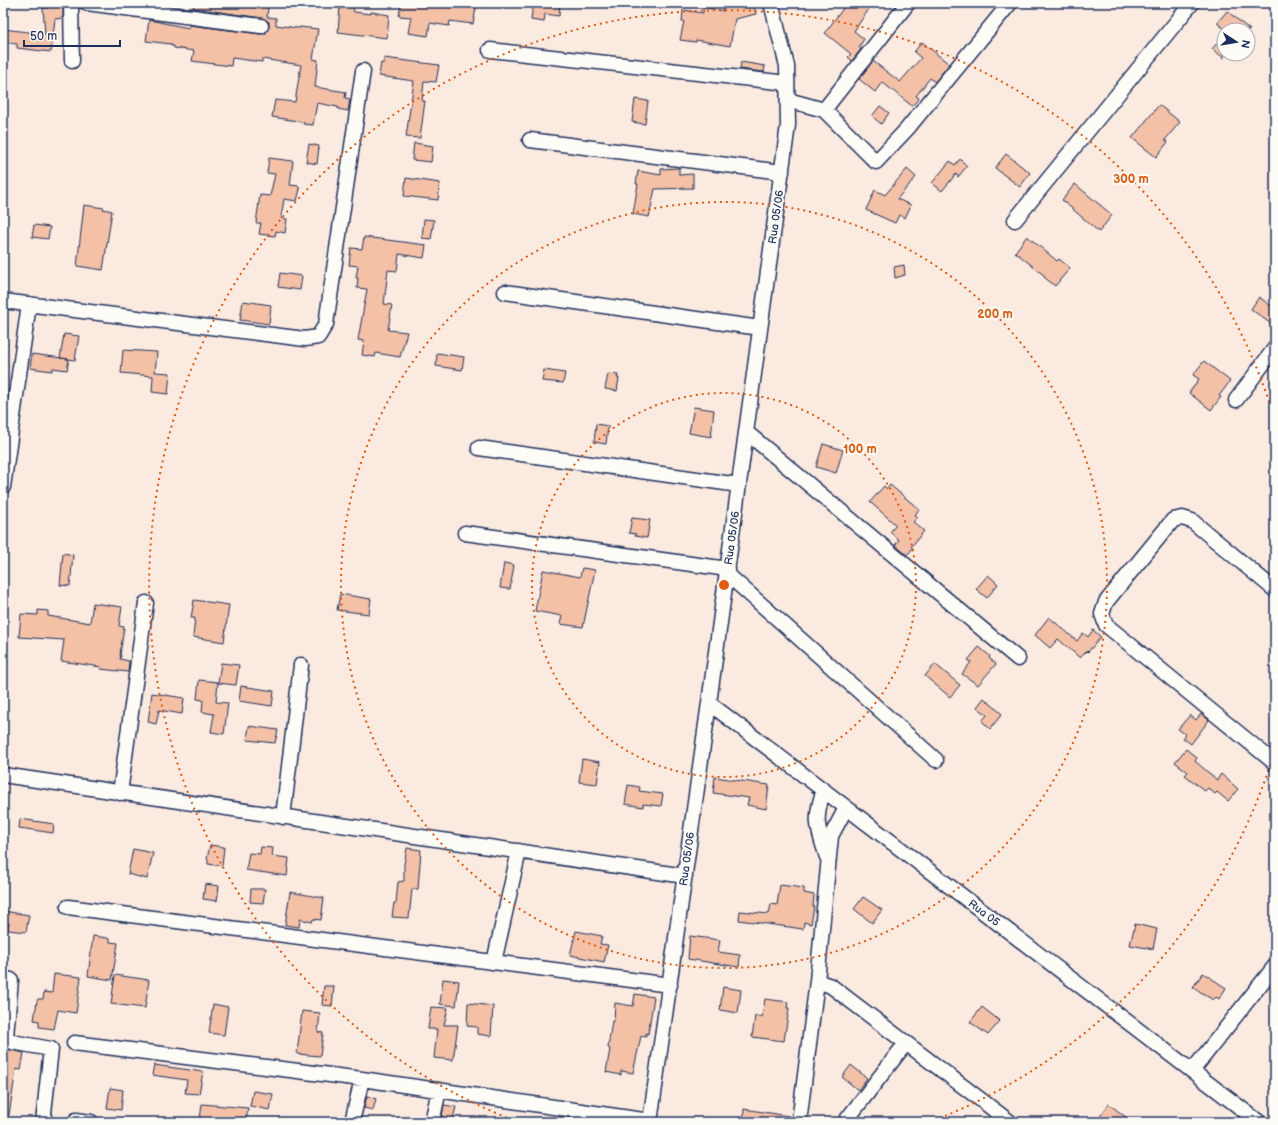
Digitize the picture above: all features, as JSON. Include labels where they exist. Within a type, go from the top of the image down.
[{"type":"street","points":[[72,3],[72,61]]},
{"type":"street","points":[[87,3],[261,26]]},
{"type":"street","name":"Rua 05/06","points":[[650,1122],[788,125],[787,66],[771,3]]},
{"type":"street","points":[[824,110],[908,3]]},
{"type":"street","points":[[788,100],[824,110],[876,162],[907,129],[1010,3]]},
{"type":"street","points":[[1015,220],[1192,3]]},
{"type":"street","points":[[490,50],[787,83]]},
{"type":"street","points":[[3,301],[305,339],[318,337],[326,324],[363,72]]},
{"type":"street","points":[[530,140],[782,172]]},
{"type":"street","points":[[505,292],[760,328]]},
{"type":"street","points":[[3,487],[29,304]]},
{"type":"street","points":[[1236,400],[1275,348]]},
{"type":"street","points":[[746,432],[1018,659]]},
{"type":"street","points":[[479,448],[739,485]]},
{"type":"street","points":[[1275,590],[1192,521],[1182,518],[1173,520],[1106,602],[1102,614],[1106,625],[1275,763]]},
{"type":"street","points":[[465,533],[727,571],[936,760]]},
{"type":"street","points":[[120,793],[146,603]]},
{"type":"street","points":[[283,817],[301,665]]},
{"type":"street","name":"Rua 05","points":[[709,703],[1259,1122]]},
{"type":"street","points":[[3,775],[685,876]]},
{"type":"street","points":[[824,790],[818,804],[817,826],[829,862]]},
{"type":"street","points":[[799,1122],[816,981],[831,836],[846,808]]},
{"type":"street","points":[[494,962],[519,851]]},
{"type":"street","points":[[68,907],[670,985]]},
{"type":"street","points":[[1192,1071],[1275,966]]},
{"type":"street","points":[[3,978],[11,980],[6,1036],[12,1042],[51,1049],[43,1122]]},
{"type":"street","points":[[816,981],[831,986],[1010,1122]]},
{"type":"street","points":[[74,1043],[362,1079],[650,1122]]},
{"type":"street","points":[[845,1122],[906,1043]]},
{"type":"street","points":[[352,1122],[362,1079]]},
{"type":"street","points":[[432,1122],[439,1090]]},
{"type":"street","points":[[76,1120],[91,1122]]},
{"type":"building","points":[[48,3],[63,3],[63,18],[55,19],[51,52],[17,48],[17,44],[3,42],[3,29],[45,34],[43,8],[48,8]]},
{"type":"building","points":[[194,3],[266,3],[266,7],[268,7],[267,17],[276,18],[276,25],[318,29],[313,59],[318,60],[315,87],[346,92],[345,98],[350,99],[348,111],[338,109],[338,107],[317,103],[313,125],[303,124],[304,122],[272,117],[275,100],[295,102],[301,65],[262,59],[262,62],[232,58],[231,66],[192,61],[194,51],[174,48],[171,44],[146,41],[149,20],[189,28],[189,25],[260,34],[265,34],[269,27],[269,22],[262,18],[193,8]]},
{"type":"building","points":[[401,3],[477,3],[473,24],[450,21],[449,26],[430,23],[428,36],[408,33],[411,17],[399,16]]},
{"type":"building","points":[[533,3],[560,3],[559,16],[545,14],[544,22],[531,20]]},
{"type":"building","points":[[722,3],[753,3],[756,14],[735,19],[730,46],[696,40],[696,42],[680,40],[684,21],[682,21],[683,10],[703,13],[703,7],[724,11]]},
{"type":"building","points":[[847,3],[873,3],[854,31],[864,39],[859,47],[861,49],[852,61],[848,57],[851,54],[825,33]]},
{"type":"building","points":[[340,6],[353,7],[354,12],[371,14],[371,12],[389,15],[387,38],[338,32]]},
{"type":"building","points":[[1227,11],[1240,22],[1218,22]]},
{"type":"building","points":[[922,42],[949,64],[935,82],[930,78],[916,96],[919,98],[912,106],[882,82],[875,92],[859,79],[873,61],[900,82],[921,58],[914,52]]},
{"type":"building","points":[[1216,44],[1216,52],[1212,49]]},
{"type":"building","points":[[384,58],[439,65],[436,82],[424,81],[422,101],[425,101],[420,138],[406,137],[414,81],[379,76],[381,63],[384,63]]},
{"type":"building","points":[[741,62],[765,66],[764,72],[740,69]]},
{"type":"building","points":[[635,99],[648,101],[645,124],[632,122]]},
{"type":"building","points":[[1159,105],[1180,122],[1165,140],[1168,142],[1156,157],[1132,138]]},
{"type":"building","points":[[880,106],[889,113],[881,124],[872,116]]},
{"type":"building","points":[[414,143],[433,146],[431,162],[412,160]]},
{"type":"building","points":[[309,144],[319,146],[317,164],[306,162]]},
{"type":"building","points":[[1006,154],[1030,173],[1020,187],[995,168]]},
{"type":"building","points":[[269,158],[293,161],[290,185],[299,186],[300,189],[297,201],[284,199],[281,218],[287,219],[285,233],[276,231],[275,236],[259,234],[261,223],[256,223],[260,195],[270,196],[275,174],[267,173]]},
{"type":"building","points":[[960,159],[967,166],[958,177],[956,174],[942,191],[932,183],[950,161],[955,165]]},
{"type":"building","points":[[679,168],[679,175],[693,174],[693,188],[655,189],[649,217],[633,214],[638,184],[636,184],[638,171],[661,175],[661,169]]},
{"type":"building","points":[[907,169],[916,177],[897,199],[911,205],[905,218],[899,215],[895,223],[866,210],[875,190],[885,195]]},
{"type":"building","points":[[406,178],[440,183],[438,200],[404,196]]},
{"type":"building","points":[[1075,184],[1112,215],[1099,232],[1062,200]]},
{"type":"building","points":[[84,205],[104,208],[103,209],[112,211],[103,270],[77,266]]},
{"type":"building","points":[[424,219],[434,220],[431,239],[422,238]]},
{"type":"building","points":[[34,225],[50,227],[48,239],[32,237]]},
{"type":"building","points":[[1027,236],[1057,261],[1059,259],[1070,268],[1055,286],[1015,252]]},
{"type":"building","points":[[364,237],[426,245],[424,258],[399,254],[397,271],[388,270],[384,304],[392,305],[388,330],[407,332],[400,357],[376,353],[375,357],[362,355],[364,341],[358,340],[367,289],[357,288],[358,278],[356,278],[358,266],[349,265],[351,248],[362,249]]},
{"type":"building","points":[[904,265],[905,275],[895,278],[894,267]]},
{"type":"building","points":[[280,273],[302,276],[300,290],[278,287]]},
{"type":"building","points":[[1259,297],[1275,309],[1275,327],[1251,309]]},
{"type":"building","points":[[243,301],[271,305],[269,324],[240,320]]},
{"type":"building","points":[[64,334],[79,336],[75,360],[60,358]]},
{"type":"building","points":[[123,350],[157,352],[155,372],[170,373],[168,394],[152,392],[153,376],[121,373]]},
{"type":"building","points":[[437,353],[464,357],[462,370],[436,366]]},
{"type":"building","points":[[32,354],[69,359],[67,370],[53,368],[52,371],[30,368]]},
{"type":"building","points":[[1204,361],[1230,381],[1219,396],[1221,397],[1211,410],[1189,393],[1199,379],[1193,375]]},
{"type":"building","points":[[544,370],[565,373],[563,383],[542,381]]},
{"type":"building","points":[[608,374],[618,375],[617,391],[605,389]]},
{"type":"building","points":[[694,407],[714,410],[711,437],[689,433]]},
{"type":"building","points":[[596,424],[608,426],[606,444],[594,442]]},
{"type":"building","points":[[823,444],[843,450],[836,473],[816,467]]},
{"type":"building","points":[[890,485],[919,509],[915,515],[918,517],[913,522],[924,531],[911,547],[913,548],[907,555],[895,545],[899,540],[890,532],[896,525],[870,502],[884,486],[887,489]]},
{"type":"building","points":[[632,518],[650,520],[647,538],[635,536],[636,534],[629,533]]},
{"type":"building","points":[[63,553],[73,555],[70,586],[60,585]]},
{"type":"building","points":[[504,563],[514,565],[510,589],[500,588]]},
{"type":"building","points":[[582,568],[595,570],[583,627],[560,624],[562,616],[535,611],[543,570],[580,577]]},
{"type":"building","points":[[988,575],[998,584],[987,598],[976,589]]},
{"type":"building","points":[[340,594],[371,599],[369,614],[337,610]]},
{"type":"building","points":[[194,600],[229,605],[224,642],[193,637],[195,618],[191,618]]},
{"type":"building","points":[[93,603],[122,607],[119,626],[124,627],[120,659],[129,661],[128,672],[100,669],[101,667],[61,661],[64,640],[19,637],[21,614],[38,615],[38,610],[48,611],[48,616],[90,623]]},
{"type":"building","points":[[1049,617],[1077,641],[1083,633],[1088,637],[1093,630],[1101,637],[1088,652],[1087,651],[1080,658],[1058,639],[1050,648],[1035,635]]},
{"type":"building","points":[[979,647],[990,656],[989,658],[996,664],[978,685],[962,674],[971,662],[968,660]]},
{"type":"building","points":[[221,663],[239,665],[236,685],[218,683]]},
{"type":"building","points":[[935,664],[960,685],[950,697],[925,676]]},
{"type":"building","points":[[199,680],[218,682],[216,702],[228,703],[224,734],[211,732],[214,714],[202,712],[203,700],[197,699]]},
{"type":"building","points":[[241,686],[274,691],[272,706],[239,701]]},
{"type":"building","points":[[152,693],[184,698],[182,714],[159,710],[156,724],[148,722]]},
{"type":"building","points":[[984,698],[1002,714],[990,729],[982,721],[987,715],[977,707]]},
{"type":"building","points":[[1201,714],[1209,720],[1191,744],[1183,738],[1185,734],[1178,729],[1190,715],[1196,720]]},
{"type":"building","points":[[249,726],[278,730],[275,743],[247,740]]},
{"type":"building","points":[[1186,749],[1197,758],[1195,761],[1217,780],[1221,774],[1238,789],[1228,801],[1217,792],[1215,794],[1208,788],[1205,791],[1185,775],[1188,772],[1175,762]]},
{"type":"building","points":[[582,759],[600,762],[597,784],[579,782]]},
{"type":"building","points":[[715,777],[769,785],[766,809],[747,805],[749,798],[713,793]]},
{"type":"building","points":[[628,785],[640,787],[639,791],[663,794],[661,806],[643,804],[643,807],[625,804]]},
{"type":"building","points":[[20,819],[54,824],[53,833],[19,828]]},
{"type":"building","points":[[210,845],[224,847],[222,866],[208,864],[207,859]]},
{"type":"building","points":[[261,847],[273,848],[272,856],[289,858],[287,876],[246,870],[249,853],[260,854]]},
{"type":"building","points":[[407,848],[421,850],[418,889],[412,889],[409,918],[392,917],[394,903],[396,903],[398,882],[404,881],[404,864]]},
{"type":"building","points":[[133,849],[153,853],[147,879],[128,874]]},
{"type":"building","points":[[205,884],[219,886],[217,901],[203,899]]},
{"type":"building","points":[[780,885],[804,888],[804,893],[814,895],[814,907],[811,924],[804,922],[803,929],[739,920],[740,911],[769,914],[771,904],[777,905]]},
{"type":"building","points":[[251,889],[265,889],[263,903],[250,902]]},
{"type":"building","points":[[290,892],[324,898],[321,920],[313,919],[312,922],[300,919],[299,927],[285,925]]},
{"type":"building","points":[[863,897],[882,910],[872,923],[854,909]]},
{"type":"building","points":[[3,911],[29,915],[26,932],[8,930],[9,923],[3,922]]},
{"type":"building","points":[[1135,924],[1157,929],[1153,949],[1130,945]]},
{"type":"building","points":[[576,931],[602,936],[600,944],[608,945],[604,962],[570,955]]},
{"type":"building","points":[[93,936],[107,938],[110,939],[110,942],[118,943],[112,980],[88,976]]},
{"type":"building","points":[[690,936],[720,940],[718,952],[740,955],[739,967],[688,959]]},
{"type":"building","points":[[1203,973],[1226,988],[1219,999],[1216,997],[1213,1000],[1193,987]]},
{"type":"building","points":[[54,974],[81,977],[76,1013],[58,1010],[54,1029],[39,1027],[39,1021],[34,1020],[37,1001],[38,999],[43,999],[44,992],[52,993]]},
{"type":"building","points":[[115,975],[149,980],[145,1008],[111,1004]]},
{"type":"building","points":[[443,979],[459,981],[456,1006],[440,1004]]},
{"type":"building","points":[[324,986],[334,986],[332,1006],[322,1005]]},
{"type":"building","points":[[723,987],[741,990],[738,1013],[720,1010]]},
{"type":"building","points":[[635,994],[654,997],[648,1034],[646,1033],[646,1037],[641,1036],[633,1073],[621,1071],[621,1075],[606,1072],[610,1049],[608,1048],[612,1021],[614,1021],[615,1003],[633,1006]]},
{"type":"building","points":[[765,999],[788,1002],[787,1008],[789,1008],[784,1041],[752,1037],[755,1016],[762,1017]]},
{"type":"building","points":[[468,1003],[493,1006],[491,1036],[477,1034],[477,1027],[467,1026]]},
{"type":"building","points":[[213,1004],[228,1007],[224,1035],[209,1033]]},
{"type":"building","points":[[431,1007],[448,1008],[444,1025],[458,1025],[453,1060],[434,1058],[437,1029],[428,1029]]},
{"type":"building","points":[[982,1007],[1000,1021],[988,1035],[970,1022]]},
{"type":"building","points":[[302,1011],[320,1013],[318,1032],[323,1033],[320,1056],[297,1054]]},
{"type":"building","points":[[3,1046],[10,1050],[24,1053],[21,1070],[16,1069],[9,1115],[3,1115]]},
{"type":"building","points":[[154,1065],[203,1072],[199,1094],[185,1093],[187,1080],[152,1075]]},
{"type":"building","points":[[851,1065],[867,1078],[858,1090],[842,1077]]},
{"type":"building","points":[[110,1088],[123,1090],[121,1110],[107,1108]]},
{"type":"building","points":[[253,1091],[273,1094],[270,1110],[250,1106]]},
{"type":"building","points":[[367,1096],[376,1099],[373,1110],[364,1108]]},
{"type":"building","points":[[202,1104],[248,1108],[246,1122],[224,1122],[200,1119]]},
{"type":"building","points":[[1109,1104],[1132,1122],[1105,1122],[1099,1118]]},
{"type":"building","points":[[444,1105],[456,1107],[452,1122],[441,1122]]},
{"type":"building","points":[[744,1109],[789,1116],[788,1122],[743,1122]]}]
